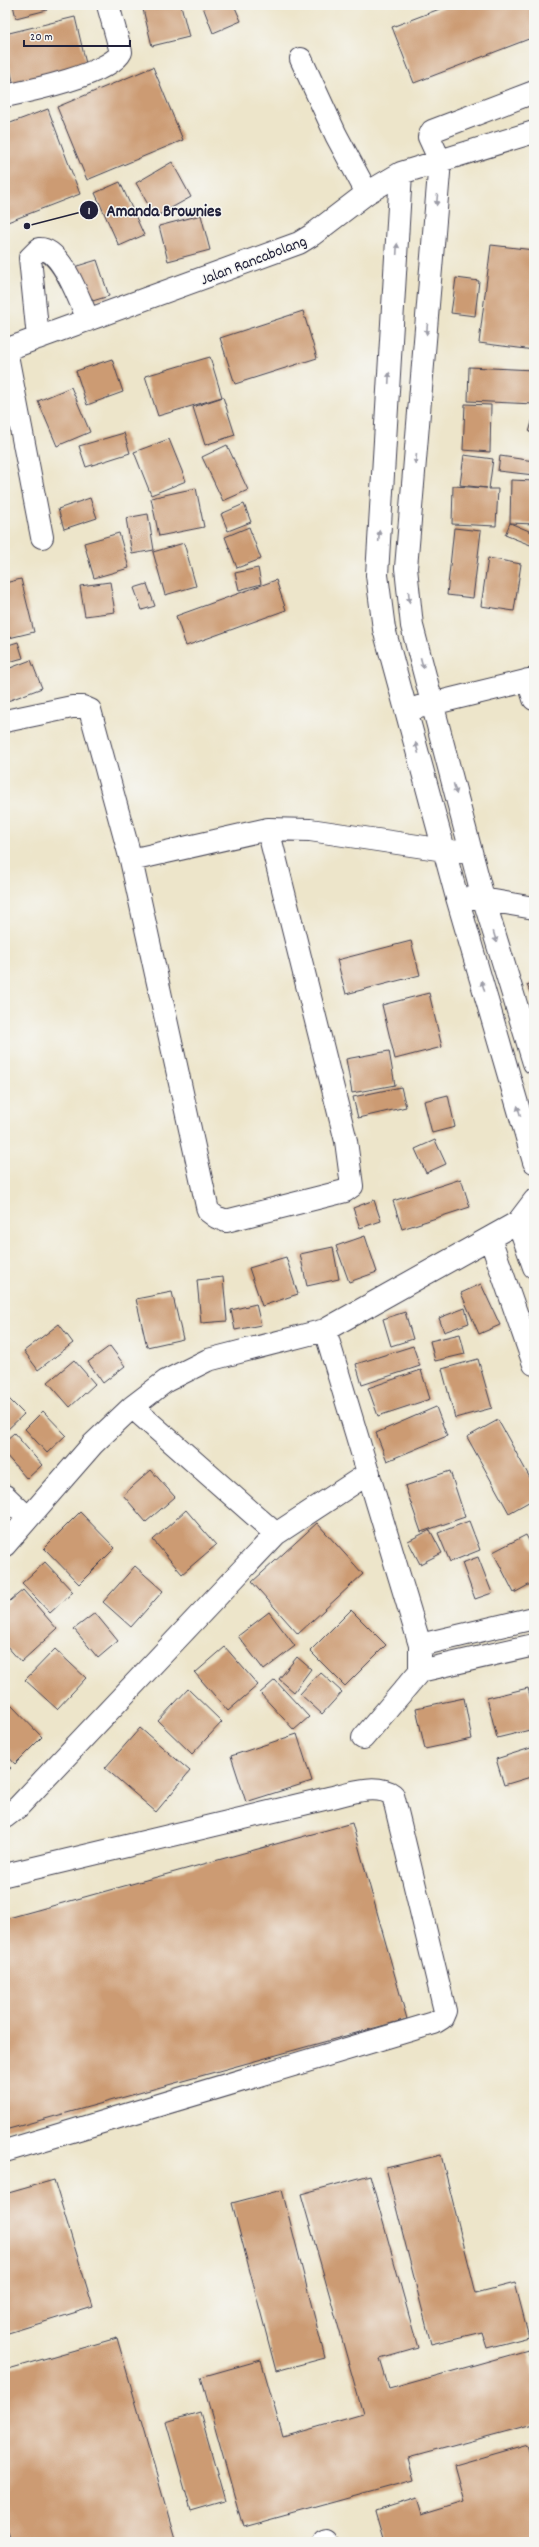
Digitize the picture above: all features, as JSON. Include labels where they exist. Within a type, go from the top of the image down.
[{"type":"street","points":[[5,96],[52,86],[95,70],[118,58],[121,52],[108,5]]},
{"type":"street","points":[[301,59],[336,134],[367,193]]},
{"type":"street","points":[[534,92],[432,131],[430,137],[440,161],[406,568],[412,626],[432,704],[484,900],[534,1063]]},
{"type":"street","name":"Jalan Rancabolang","points":[[5,350],[306,240],[367,193],[401,173],[534,132]]},
{"type":"street","points":[[401,173],[377,575],[384,628],[456,894],[534,1162]]},
{"type":"street","points":[[38,338],[30,272],[30,258],[39,249],[43,249],[57,258],[71,281],[88,320]]},
{"type":"street","points":[[5,350],[42,537]]},
{"type":"street","points":[[387,406],[420,408]]},
{"type":"street","points":[[407,710],[532,686]]},
{"type":"street","points":[[5,721],[72,707],[83,707],[90,710],[131,860],[208,1211],[216,1218],[226,1221],[345,1191],[352,1186],[346,1141],[268,829]]},
{"type":"street","points":[[131,860],[268,829],[310,830],[472,854]]},
{"type":"street","points":[[456,894],[534,908]]},
{"type":"street","points":[[5,1544],[93,1444],[132,1407],[166,1381],[208,1360],[325,1330],[518,1222],[534,1201]]},
{"type":"street","points":[[518,1222],[534,1267]]},
{"type":"street","points":[[490,1238],[534,1364]]},
{"type":"street","points":[[325,1330],[420,1645],[420,1671]]},
{"type":"street","points":[[132,1407],[276,1534]]},
{"type":"street","points":[[5,1817],[18,1807],[276,1534],[369,1473]]},
{"type":"street","points":[[5,1496],[28,1518]]},
{"type":"street","points":[[420,1645],[534,1618]]},
{"type":"street","points":[[363,1738],[420,1671],[534,1645]]},
{"type":"street","points":[[5,1875],[324,1799],[376,1788],[387,1791],[393,1795],[446,2011],[442,2018],[434,2023],[5,2151]]},
{"type":"building","points":[[13,5],[46,5],[47,10],[16,18]]},
{"type":"building","points":[[142,5],[181,5],[189,37],[152,46]]},
{"type":"building","points":[[209,5],[234,5],[241,21],[213,33],[203,7]]},
{"type":"building","points":[[450,5],[534,5],[534,37],[414,83],[392,27]]},
{"type":"building","points":[[75,17],[87,68],[14,86],[5,47],[5,34]]},
{"type":"building","points":[[153,67],[183,140],[87,180],[57,107]]},
{"type":"building","points":[[48,109],[80,194],[5,223],[5,125]]},
{"type":"building","points":[[172,162],[191,197],[155,217],[136,183]]},
{"type":"building","points":[[120,182],[144,235],[119,246],[95,193]]},
{"type":"building","points":[[201,215],[210,250],[168,261],[159,226]]},
{"type":"building","points":[[491,245],[534,250],[534,350],[479,343]]},
{"type":"building","points":[[97,260],[109,296],[86,303],[74,267]]},
{"type":"building","points":[[456,278],[479,281],[475,316],[451,313]]},
{"type":"building","points":[[303,311],[317,358],[235,384],[220,338]]},
{"type":"building","points":[[210,357],[222,397],[158,416],[145,376]]},
{"type":"building","points":[[112,359],[123,392],[87,405],[76,371]]},
{"type":"building","points":[[469,367],[534,370],[534,404],[468,401]]},
{"type":"building","points":[[71,387],[90,432],[57,446],[38,401]]},
{"type":"building","points":[[5,390],[9,421],[5,421]]},
{"type":"building","points":[[223,397],[235,435],[205,445],[193,407]]},
{"type":"building","points":[[465,404],[491,405],[490,452],[463,450]]},
{"type":"building","points":[[534,415],[534,433],[529,432]]},
{"type":"building","points":[[124,433],[130,453],[86,467],[79,446]]},
{"type":"building","points":[[169,439],[186,481],[151,495],[134,452]]},
{"type":"building","points":[[227,445],[248,490],[223,501],[202,457]]},
{"type":"building","points":[[464,455],[493,459],[489,489],[498,489],[496,526],[452,524],[453,486],[487,488],[460,485]]},
{"type":"building","points":[[500,456],[534,461],[534,475],[498,471]]},
{"type":"building","points":[[511,480],[534,481],[534,524],[510,523]]},
{"type":"building","points":[[196,488],[204,527],[159,536],[151,498]]},
{"type":"building","points":[[90,498],[97,518],[64,529],[58,509]]},
{"type":"building","points":[[244,504],[251,522],[228,531],[221,514]]},
{"type":"building","points":[[148,514],[154,550],[132,554],[126,518]]},
{"type":"building","points":[[510,523],[534,533],[533,546],[505,535]]},
{"type":"building","points":[[249,527],[261,559],[237,568],[225,537]]},
{"type":"building","points":[[454,528],[481,531],[473,598],[447,595]]},
{"type":"building","points":[[119,533],[129,568],[94,578],[84,543]]},
{"type":"building","points":[[184,543],[196,586],[165,595],[153,552]]},
{"type":"building","points":[[488,558],[521,564],[514,611],[481,606]]},
{"type":"building","points":[[258,568],[261,584],[239,590],[235,573]]},
{"type":"building","points":[[21,579],[34,632],[5,639],[5,583]]},
{"type":"building","points":[[276,580],[286,610],[186,646],[176,616]]},
{"type":"building","points":[[110,582],[115,612],[85,616],[80,586]]},
{"type":"building","points":[[147,584],[155,606],[142,610],[134,588]]},
{"type":"building","points":[[18,642],[23,658],[5,663],[5,646]]},
{"type":"building","points":[[31,660],[42,688],[5,702],[5,670]]},
{"type":"building","points":[[411,941],[420,975],[346,994],[337,960]]},
{"type":"building","points":[[534,982],[534,1001],[527,985]]},
{"type":"building","points":[[429,993],[442,1047],[395,1059],[382,1005]]},
{"type":"building","points":[[389,1051],[395,1085],[352,1093],[346,1059]]},
{"type":"building","points":[[401,1087],[406,1107],[358,1118],[353,1097]]},
{"type":"building","points":[[448,1095],[455,1127],[432,1133],[424,1101]]},
{"type":"building","points":[[435,1140],[446,1164],[426,1173],[415,1149]]},
{"type":"building","points":[[461,1179],[470,1207],[402,1229],[393,1201]]},
{"type":"building","points":[[374,1200],[381,1221],[360,1228],[353,1208]]},
{"type":"building","points":[[365,1236],[377,1272],[349,1282],[336,1246]]},
{"type":"building","points":[[333,1247],[339,1279],[307,1286],[300,1254]]},
{"type":"building","points":[[286,1257],[298,1294],[262,1306],[249,1268]]},
{"type":"building","points":[[223,1277],[227,1321],[201,1323],[197,1280]]},
{"type":"building","points":[[481,1284],[500,1325],[479,1334],[461,1293]]},
{"type":"building","points":[[172,1292],[183,1339],[147,1347],[136,1299]]},
{"type":"building","points":[[256,1304],[261,1325],[235,1330],[231,1310]]},
{"type":"building","points":[[465,1308],[469,1323],[444,1332],[439,1318]]},
{"type":"building","points":[[405,1312],[413,1339],[391,1346],[383,1319]]},
{"type":"building","points":[[59,1324],[73,1343],[38,1370],[24,1351]]},
{"type":"building","points":[[460,1334],[465,1354],[435,1361],[430,1341]]},
{"type":"building","points":[[110,1346],[125,1366],[103,1383],[88,1362]]},
{"type":"building","points":[[413,1346],[420,1366],[362,1385],[356,1364]]},
{"type":"building","points":[[478,1359],[492,1408],[455,1418],[442,1369]]},
{"type":"building","points":[[74,1360],[95,1384],[70,1407],[48,1382]]},
{"type":"building","points":[[421,1370],[430,1399],[378,1416],[368,1388]]},
{"type":"building","points":[[8,1398],[24,1414],[5,1432],[5,1400]]},
{"type":"building","points":[[436,1407],[447,1436],[387,1461],[376,1433]]},
{"type":"building","points":[[43,1411],[66,1435],[47,1453],[25,1429]]},
{"type":"building","points":[[498,1420],[534,1485],[534,1499],[509,1513],[467,1437]]},
{"type":"building","points":[[14,1433],[42,1465],[27,1479],[5,1454],[5,1441]]},
{"type":"building","points":[[151,1470],[175,1497],[146,1522],[123,1495]]},
{"type":"building","points":[[450,1471],[465,1517],[421,1532],[405,1486]]},
{"type":"building","points":[[186,1510],[216,1545],[182,1574],[153,1540]]},
{"type":"building","points":[[80,1512],[115,1548],[79,1584],[44,1548]]},
{"type":"building","points":[[469,1521],[480,1550],[450,1562],[438,1533]]},
{"type":"building","points":[[317,1523],[363,1574],[298,1634],[252,1582]]},
{"type":"building","points":[[430,1530],[442,1553],[420,1564],[408,1541]]},
{"type":"building","points":[[526,1535],[534,1550],[534,1582],[514,1593],[493,1552]]},
{"type":"building","points":[[478,1557],[492,1593],[475,1599],[462,1563]]},
{"type":"building","points":[[45,1562],[73,1592],[50,1613],[22,1583]]},
{"type":"building","points":[[135,1566],[163,1591],[131,1627],[103,1602]]},
{"type":"building","points":[[23,1590],[57,1629],[21,1662],[5,1644],[5,1605]]},
{"type":"building","points":[[351,1610],[386,1645],[345,1686],[310,1651]]},
{"type":"building","points":[[269,1612],[295,1646],[264,1670],[238,1636]]},
{"type":"building","points":[[95,1613],[118,1641],[98,1658],[74,1629]]},
{"type":"building","points":[[225,1647],[258,1685],[228,1711],[195,1673]]},
{"type":"building","points":[[55,1649],[86,1678],[57,1709],[25,1680]]},
{"type":"building","points":[[297,1657],[311,1669],[294,1692],[279,1679]]},
{"type":"building","points":[[320,1672],[342,1692],[322,1714],[300,1694]]},
{"type":"building","points":[[275,1680],[309,1717],[294,1730],[260,1693]]},
{"type":"building","points":[[528,1688],[534,1711],[534,1729],[497,1738],[487,1698]]},
{"type":"building","points":[[188,1689],[222,1722],[192,1754],[158,1721]]},
{"type":"building","points":[[464,1698],[472,1739],[425,1749],[416,1708]]},
{"type":"building","points":[[10,1704],[42,1737],[15,1764],[5,1753],[5,1709]]},
{"type":"building","points":[[140,1728],[190,1771],[156,1812],[105,1768]]},
{"type":"building","points":[[297,1734],[312,1781],[246,1802],[231,1756]]},
{"type":"building","points":[[534,1747],[534,1776],[504,1785],[496,1759]]},
{"type":"building","points":[[5,1763],[11,1768],[5,1774]]},
{"type":"building","points":[[352,1823],[407,2019],[5,2130],[5,1919]]},
{"type":"building","points":[[441,2155],[476,2293],[515,2283],[529,2337],[487,2348],[482,2332],[431,2344],[386,2168]]},
{"type":"building","points":[[370,2175],[418,2348],[380,2359],[389,2389],[528,2350],[534,2372],[534,2424],[408,2458],[414,2480],[243,2527],[201,2377],[261,2360],[283,2437],[363,2414],[301,2194]]},
{"type":"building","points":[[54,2180],[93,2307],[5,2334],[5,2194]]},
{"type":"building","points":[[282,2190],[325,2358],[276,2371],[232,2203]]},
{"type":"building","points":[[117,2338],[176,2542],[10,2542],[5,2525],[5,2370]]},
{"type":"building","points":[[200,2412],[225,2501],[191,2511],[166,2422]]},
{"type":"building","points":[[528,2444],[534,2463],[534,2542],[384,2542],[375,2511],[417,2498],[422,2514],[465,2501],[455,2465]]},
{"type":"place","name":"Amanda Brownies","points":[[27,226]]}]
